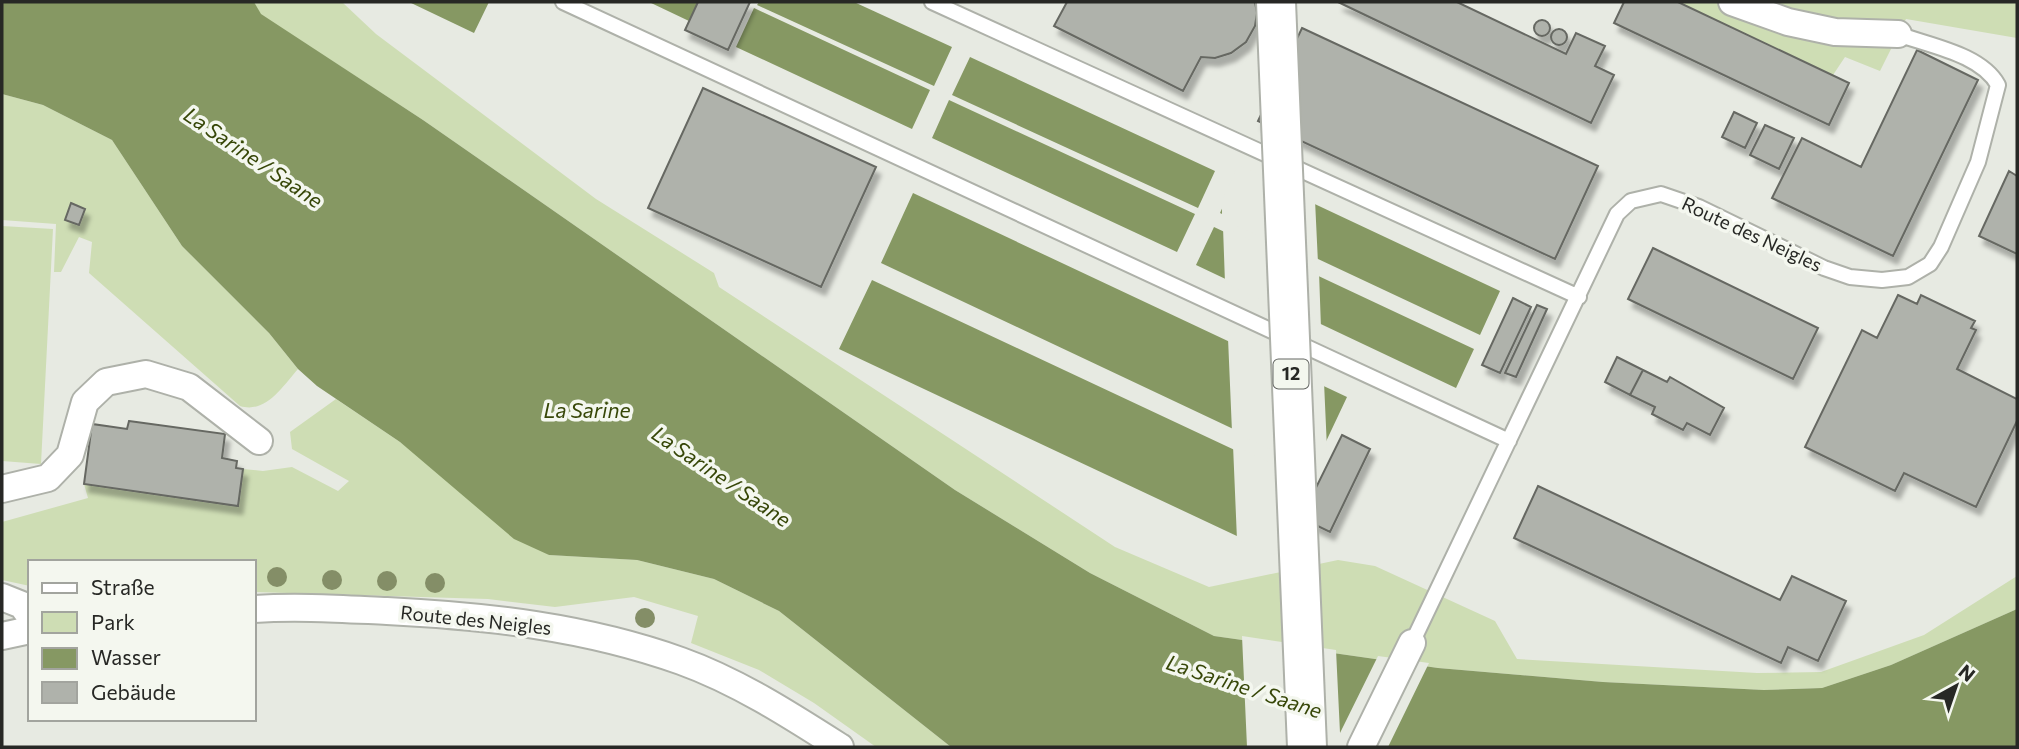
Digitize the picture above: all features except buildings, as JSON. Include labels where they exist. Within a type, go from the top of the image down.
[{"type":"main road","name":"12","points":[[1276,2],[1307,747]]},
{"type":"street","points":[[1732,2],[1788,22],[1835,32],[1898,34]]},
{"type":"street","points":[[2,489],[48,478],[70,455],[85,402],[106,382],[146,374],[189,387],[259,441]]},
{"type":"street","points":[[2,597],[22,605],[28,613]]},
{"type":"street","name":"Route des Neigles","points":[[256,609],[289,607],[442,614],[526,622],[605,638],[682,661],[732,684],[840,747]]},
{"type":"street","points":[[2,636],[28,630]]},
{"type":"street","points":[[1362,747],[1412,643]]},
{"type":"lane","points":[[563,2],[1509,441]]},
{"type":"lane","points":[[932,2],[1579,297]]},
{"type":"lane","name":"Route des Neigles","points":[[1412,643],[1617,214],[1631,201],[1647,195],[1661,194],[1699,207],[1824,268],[1850,277],[1882,280],[1908,277],[1930,264],[1941,247],[1978,162],[1998,85],[1992,73],[1977,63],[1898,34]]},
{"type":"green space","points":[[254,2],[342,2],[376,34],[596,199],[714,273],[719,287],[1115,547],[1209,587],[1338,560],[1375,566],[1495,621],[1517,659],[1757,673],[1821,672],[1924,635],[2017,576],[2017,609],[1891,665],[1822,688],[1764,690],[1603,682],[1438,668],[1214,636],[1090,573],[955,490],[423,120],[260,14]]},
{"type":"green space","points":[[1678,2],[2017,2],[2017,38],[1906,19],[1880,71],[1845,57],[1833,75]]},
{"type":"green space","points":[[2,94],[43,105],[112,140],[182,246],[269,333],[298,369],[273,397],[258,406],[240,406],[89,273],[92,242],[79,237],[61,272],[54,272],[56,224],[2,220]]},
{"type":"green space","points":[[2,226],[53,229],[41,464],[2,461]]},
{"type":"green space","points":[[336,399],[400,442],[549,555],[637,560],[714,579],[779,611],[951,747],[876,747],[814,703],[759,670],[691,643],[698,616],[634,597],[555,607],[488,599],[256,592],[256,560],[28,560],[28,586],[2,580],[2,522],[88,498],[84,484],[237,506],[243,469],[263,471],[292,467],[338,491],[349,481],[292,449],[290,432]]},
{"type":"water","name":"La Sarine","points":[[2,2],[254,2],[261,14],[423,120],[955,490],[1090,573],[1214,636],[1438,668],[1603,682],[1764,690],[1822,688],[1891,665],[2017,609],[2017,747],[951,747],[779,611],[714,579],[637,560],[549,555],[514,539],[400,442],[317,386],[298,369],[269,333],[182,246],[112,140],[43,105],[2,94]]},
{"type":"water","points":[[409,2],[489,2],[474,33]]},
{"type":"water","points":[[649,2],[698,2],[689,21]]},
{"type":"water","points":[[759,2],[854,2],[952,47],[934,86],[757,5]]},
{"type":"water","points":[[754,8],[930,90],[912,129],[736,47]]},
{"type":"water","points":[[970,57],[1215,171],[1198,208],[952,95]]},
{"type":"water","points":[[949,100],[1195,214],[1177,252],[932,138]]},
{"type":"water","points":[[1240,169],[1500,291],[1480,335],[1220,213]]},
{"type":"water","points":[[913,193],[1347,397],[1314,467],[881,263]]},
{"type":"water","points":[[1214,227],[1474,349],[1456,388],[1196,265]]},
{"type":"water","points":[[872,280],[1305,483],[1273,553],[839,349]]},
{"type":"pier","points":[[1241,166],[1315,200],[1318,263],[1222,219],[1222,201],[1237,167]]},
{"type":"pier","points":[[1223,227],[1319,272],[1321,328],[1225,283]]},
{"type":"pier","points":[[1228,338],[1324,382],[1327,449],[1316,470],[1232,432]]},
{"type":"pier","points":[[1233,445],[1307,480],[1309,485],[1275,555],[1237,540]]},
{"type":"pier","points":[[1242,636],[1336,650],[1340,733],[1378,656],[1429,663],[1388,747],[1247,747]]},
{"type":"water label","name":"La Sarine / Saane","points":[[253,158]]},
{"type":"water label","name":"La Sarine / Saane","points":[[721,477]]},
{"type":"water label","name":"La Sarine / Saane","points":[[1244,687]]}]
